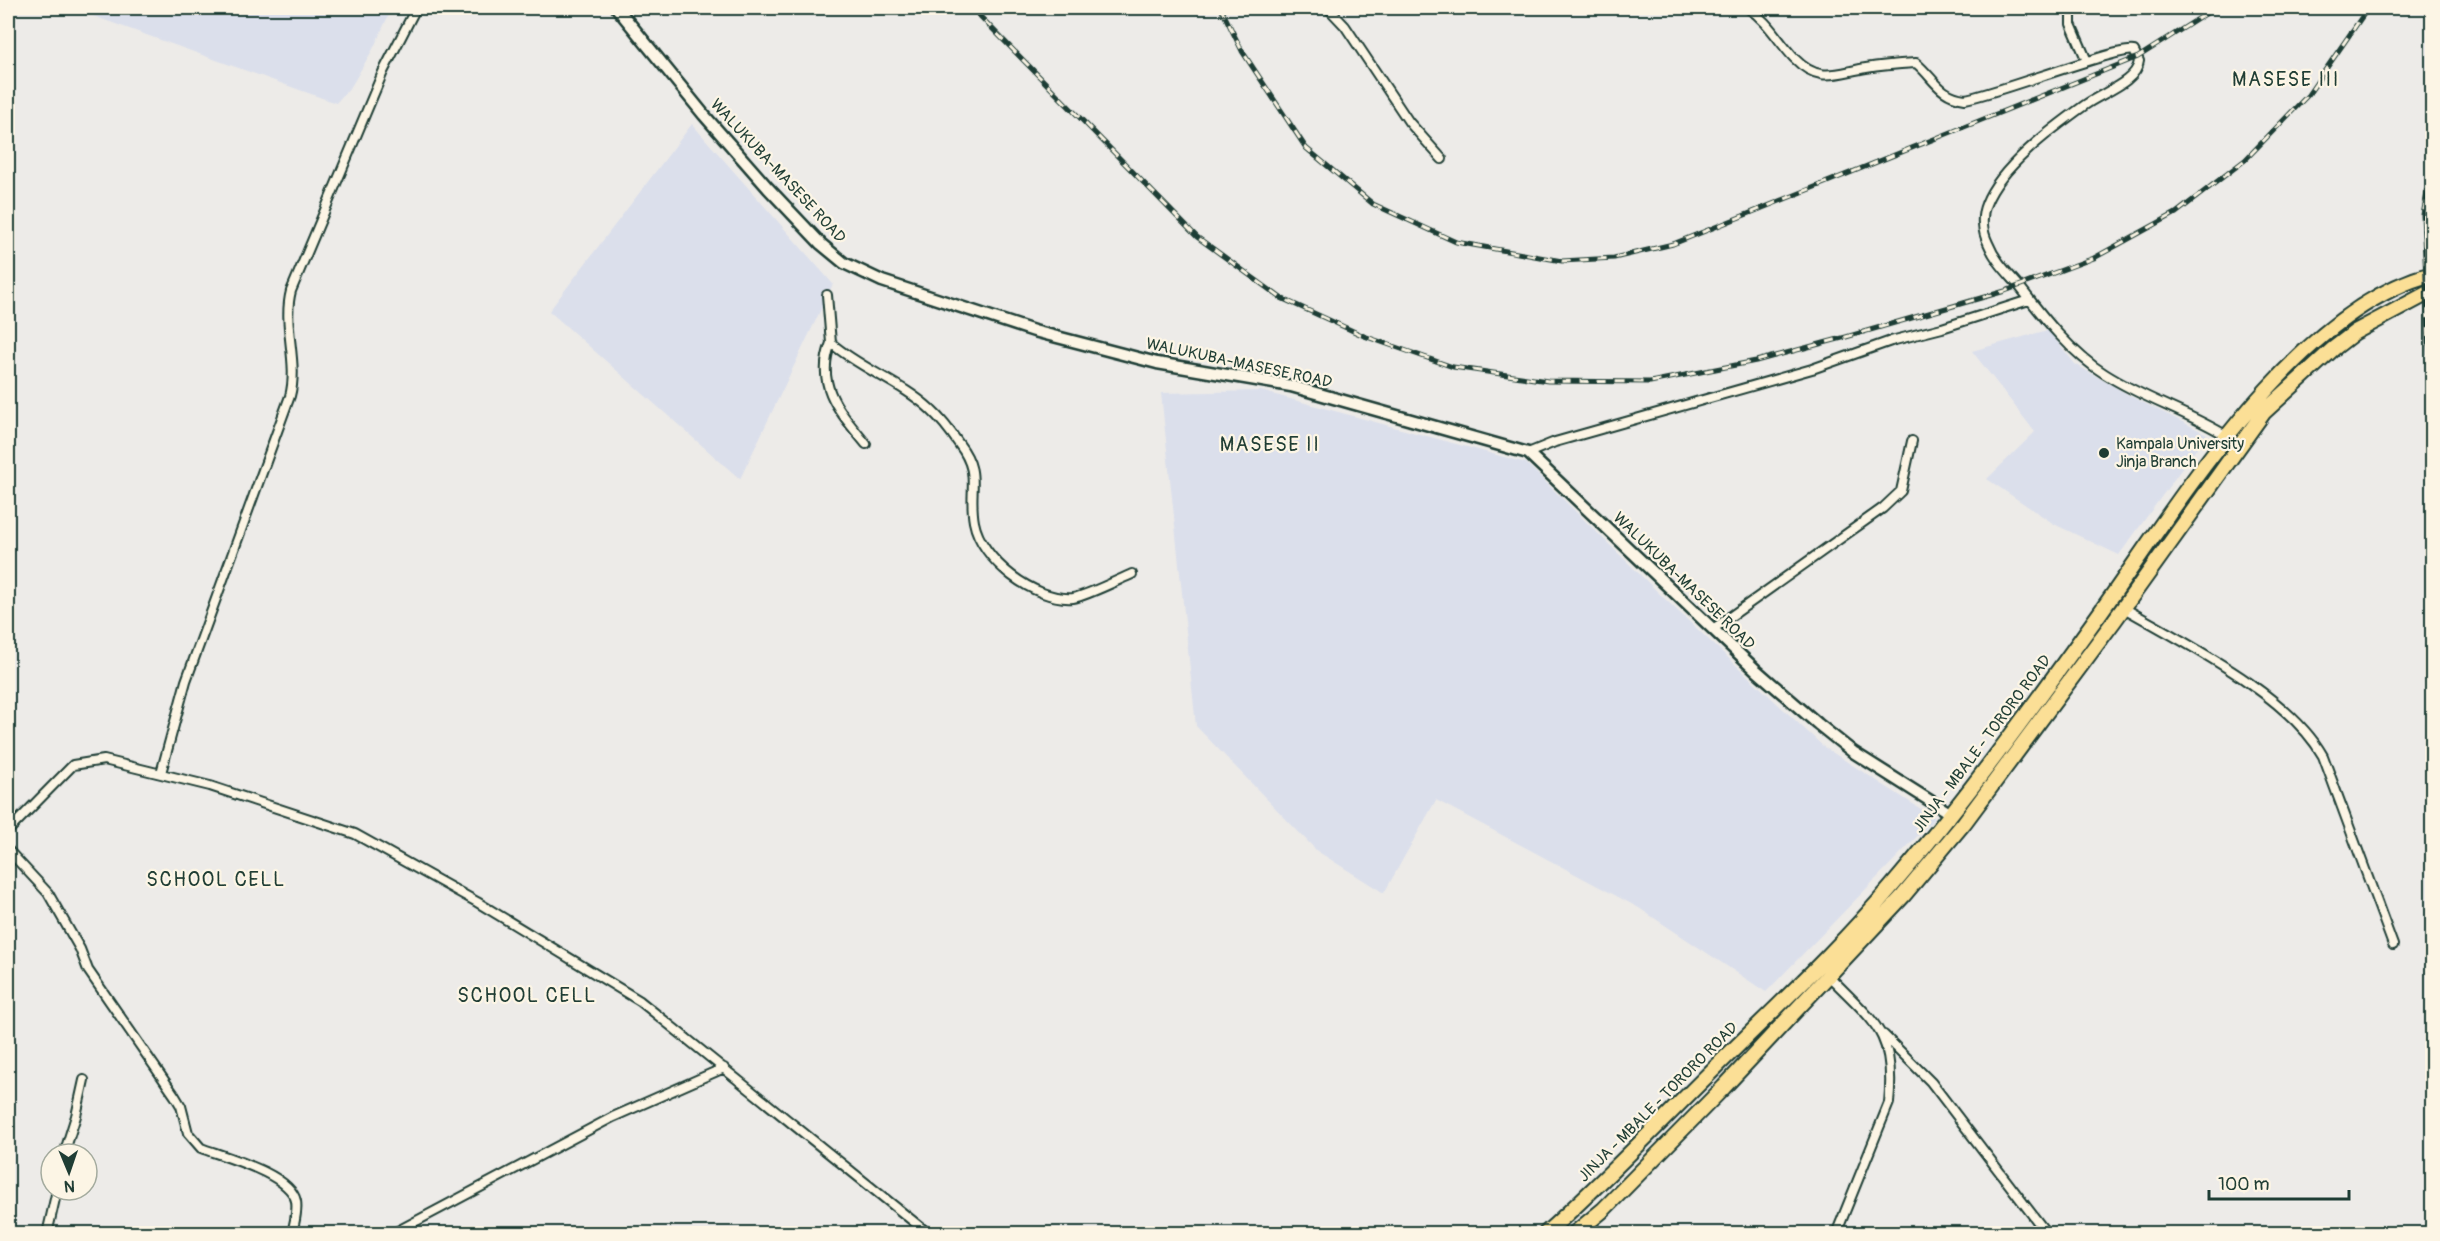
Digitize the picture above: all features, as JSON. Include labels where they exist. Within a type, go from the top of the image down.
[{"type":"highway","name":"JINJA - MBALE - TORORO ROAD","points":[[1545,1233],[1591,1193],[1818,966],[1889,890],[1951,814],[2064,663],[2227,436],[2278,376],[2331,329],[2381,295],[2433,274]]},
{"type":"highway","name":"JINJA - MBALE - TORORO ROAD","points":[[1574,1233],[1603,1210],[1830,977],[1903,896],[1964,823],[2124,608],[2264,412],[2312,366],[2355,332],[2433,291]]},
{"type":"street","points":[[161,773],[186,681],[290,396],[292,378],[289,305],[291,291],[383,72],[416,8]]},
{"type":"street","name":"WALUKUBA-MASESE ROAD","points":[[617,8],[704,115],[768,188],[822,244],[861,273],[935,300],[1034,330],[1157,363],[1291,386],[1528,453],[1757,671],[1853,752],[1951,814]]},
{"type":"street","points":[[1328,8],[1345,26],[1409,122],[1442,159]]},
{"type":"street","points":[[1748,8],[1769,25],[1803,68],[1821,75],[1836,76],[1871,67],[1916,63],[1940,90],[1953,98],[1974,98],[2087,61],[2129,50],[2136,54],[2139,61],[2133,75],[2096,96],[2030,149],[1993,189],[1985,205],[1983,223],[1987,242],[1995,258],[2029,300],[2076,351],[2104,374],[2200,420],[2227,436]]},
{"type":"street","points":[[2071,8],[2071,24],[2087,61]]},
{"type":"street","points":[[827,295],[831,343],[825,359],[828,387],[839,409],[866,444]]},
{"type":"street","points":[[1528,453],[1555,442],[1812,369],[1891,341],[1942,328],[2029,300]]},
{"type":"street","points":[[831,343],[853,362],[930,408],[959,444],[973,465],[974,523],[980,540],[1001,567],[1023,584],[1064,598],[1076,598],[1132,574]]},
{"type":"street","points":[[1713,629],[1883,508],[1901,491],[1912,441]]},
{"type":"street","points":[[2124,608],[2206,656],[2285,709],[2312,736],[2323,756],[2393,945]]},
{"type":"street","points":[[8,831],[73,765],[104,760],[221,789],[374,842],[640,1001],[930,1233]]},
{"type":"street","points":[[8,850],[48,892],[99,988],[178,1101],[194,1142],[201,1148],[277,1178],[288,1188],[296,1199],[297,1212],[292,1233]]},
{"type":"street","points":[[1830,977],[1931,1082],[2047,1233]]},
{"type":"street","points":[[1836,1233],[1889,1103],[1890,1058],[1883,1034]]},
{"type":"street","points":[[392,1233],[614,1117],[724,1068]]},
{"type":"street","points":[[67,1142],[84,1080]]},
{"type":"street","points":[[47,1233],[54,1202]]},
{"type":"shaded area","points":[[71,8],[392,8],[373,49],[352,85],[336,103]]},
{"type":"shaded area","points":[[692,124],[833,284],[740,479],[549,311]]},
{"type":"shaded area","name":"Kampala University Jinja Branch","points":[[2048,330],[2075,364],[2134,398],[2207,434],[2119,555],[2054,524],[1987,479],[2035,432],[1972,351]]},
{"type":"shaded area","points":[[1261,391],[1526,463],[1666,600],[1824,747],[1935,818],[1766,992],[1639,908],[1436,800],[1384,893],[1317,851],[1196,726],[1161,393]]},
{"type":"railway","points":[[972,8],[1197,237],[1281,298],[1364,336],[1453,367],[1548,381],[1650,382],[1756,361],[1846,337],[2005,291],[2094,258],[2176,213],[2245,160],[2308,95],[2368,8]]},
{"type":"railway","points":[[1221,8],[1242,51],[1306,148],[1373,204],[1456,242],[1562,261],[1614,258],[1673,244],[2138,57],[2215,8]]},
{"type":"railway","points":[[2432,166],[2423,215],[2432,408]]},
{"type":"place","name":"Kampala University Jinja Branch","points":[[2104,453]]},
{"type":"district","name":"MASESE III","points":[[2286,79]]},
{"type":"district","name":"MASESE II","points":[[1270,444]]},
{"type":"district","name":"SCHOOL CELL","points":[[216,879]]},
{"type":"district","name":"SCHOOL CELL","points":[[527,995]]}]
